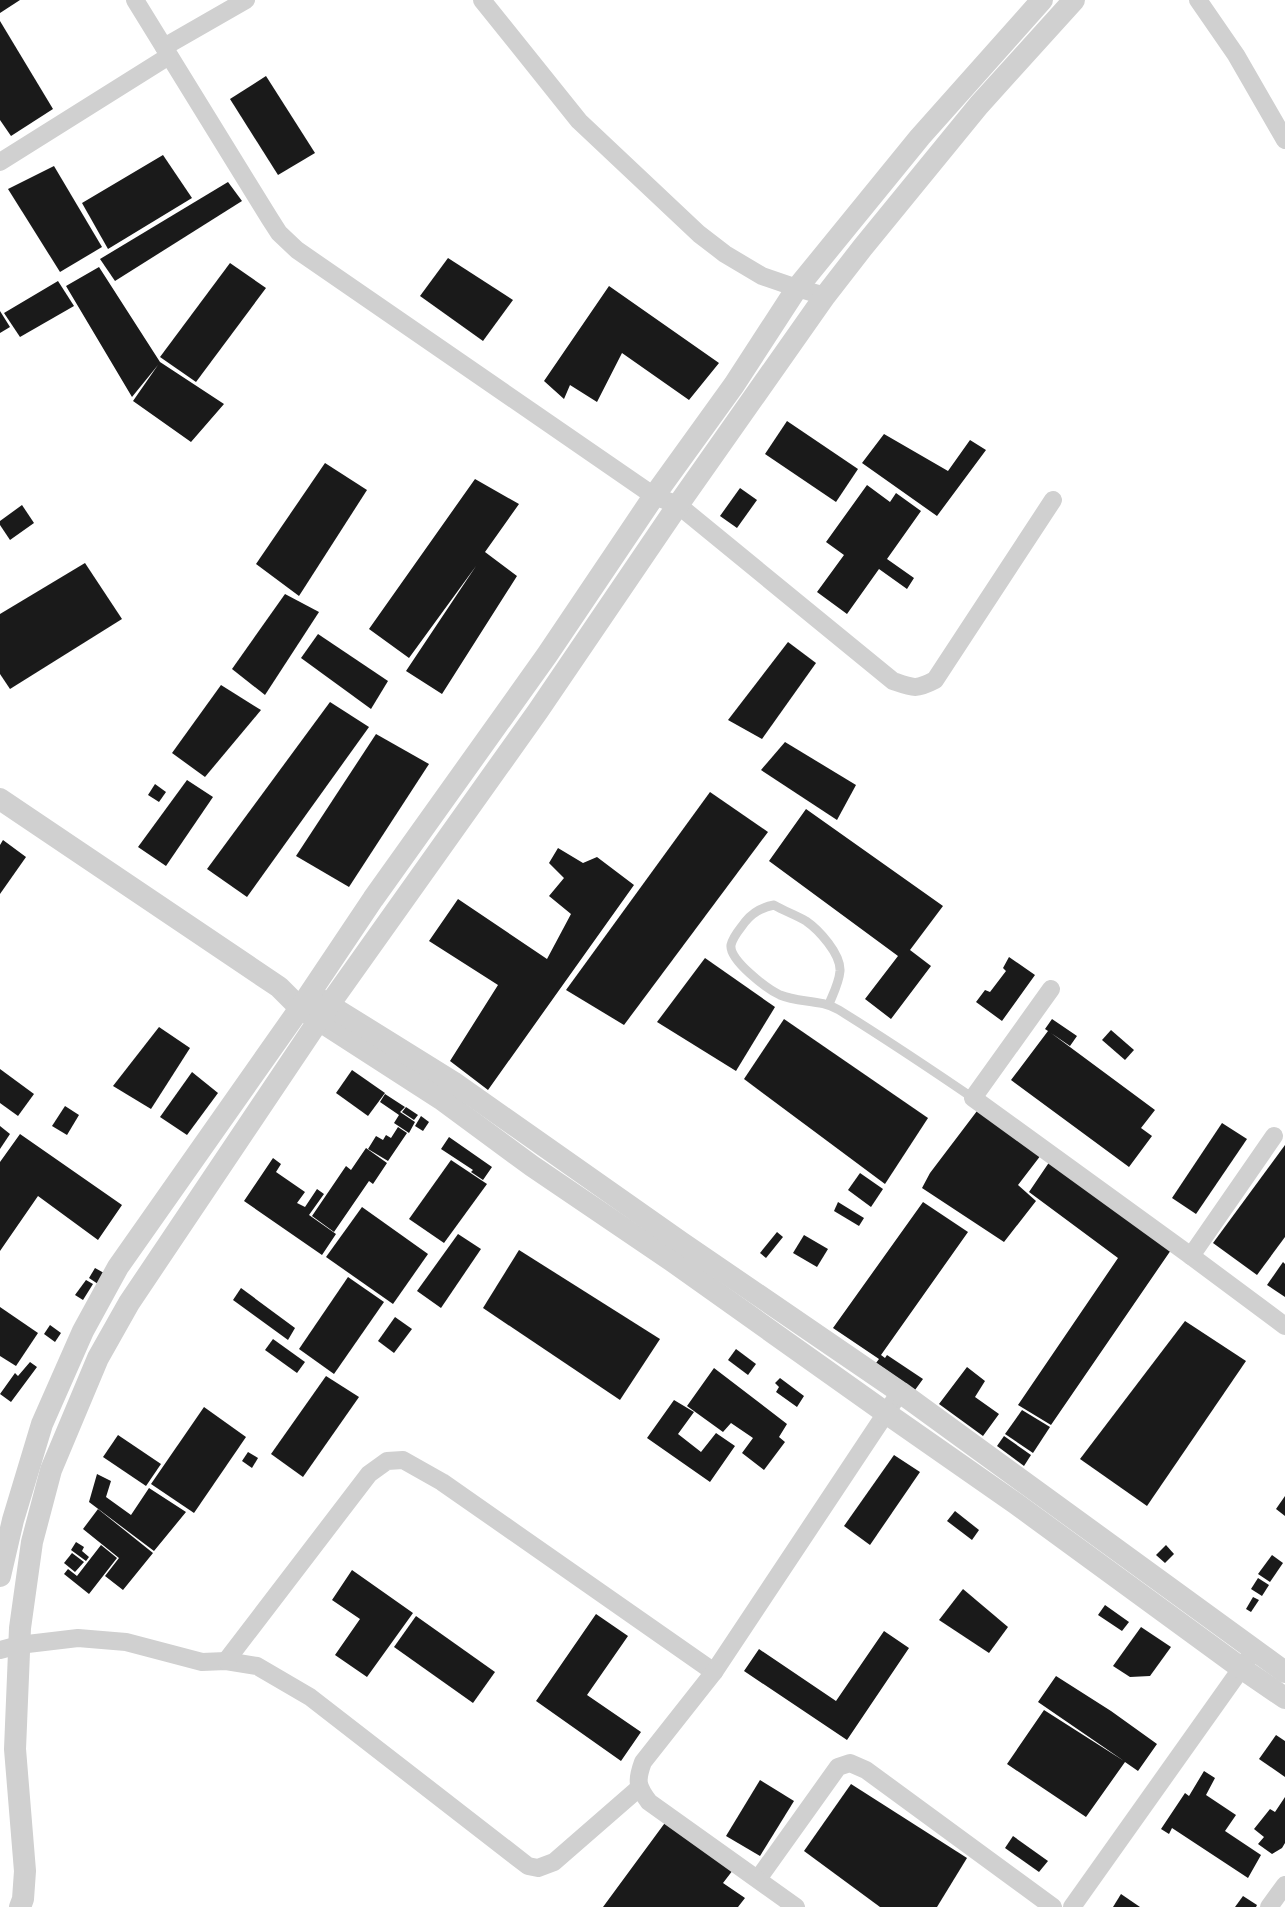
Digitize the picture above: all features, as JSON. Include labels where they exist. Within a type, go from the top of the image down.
[{"type":"street","points":[[135,0],[279,233],[297,250],[654,496],[678,505],[893,681],[911,688],[920,688],[935,680],[1054,500]]},
{"type":"street","points":[[0,162],[246,0]]},
{"type":"street","points":[[482,0],[579,121],[699,234],[725,254],[762,276],[826,296]]},
{"type":"street","points":[[0,1576],[13,1520],[42,1424],[92,1315],[118,1267],[305,1001],[373,899],[547,655],[654,496],[734,385],[798,288],[920,137],[1042,0]]},
{"type":"street","points":[[20,1907],[23,1899],[26,1871],[14,1749],[9,1647],[32,1542],[49,1479],[98,1358],[129,1303],[324,1013],[538,711],[678,505],[826,296],[863,247],[979,105],[1074,0]]},
{"type":"street","points":[[1198,0],[1236,55],[1285,140]]},
{"type":"street","points":[[0,799],[280,987],[447,1091],[546,1149],[886,1413],[1021,1494],[1285,1672]]},
{"type":"street","points":[[1051,989],[972,1098],[1285,1326]]},
{"type":"street","points":[[447,1091],[532,1166],[677,1252],[900,1392],[1021,1494],[1241,1668],[1285,1698]]},
{"type":"street","points":[[1191,1256],[1274,1136]]},
{"type":"street","points":[[532,1166],[546,1149]]},
{"type":"street","points":[[796,1907],[649,1802],[639,1788],[638,1776],[643,1762],[714,1672],[900,1392]]},
{"type":"street","points":[[226,1661],[369,1474],[386,1461],[403,1460],[442,1482],[714,1672]]},
{"type":"street","points":[[9,1647],[78,1638],[126,1642],[202,1662],[226,1661],[257,1666],[310,1697],[528,1866],[538,1868],[554,1862],[639,1788]]},
{"type":"street","points":[[1072,1907],[1254,1650]]},
{"type":"street","points":[[758,1879],[838,1767],[850,1762],[866,1770],[1053,1907]]},
{"type":"street","points":[[1270,1907],[1285,1885]]},
{"type":"lane","points":[[829,1004],[838,982],[840,969],[834,952],[825,938],[806,921],[774,905],[761,909],[749,917],[734,938],[731,946],[732,952],[761,983],[780,995],[829,1004],[898,1047],[972,1098]]},
{"type":"building","points":[[0,0],[20,0],[0,13]]},
{"type":"building","points":[[0,21],[53,109],[11,136],[0,120]]},
{"type":"building","points":[[266,76],[315,153],[278,175],[230,99]]},
{"type":"building","points":[[163,155],[192,198],[108,249],[82,203]]},
{"type":"building","points":[[54,166],[102,247],[60,272],[8,189]]},
{"type":"building","points":[[228,182],[242,201],[115,281],[100,259]]},
{"type":"building","points":[[448,258],[513,300],[483,341],[420,296]]},
{"type":"building","points":[[230,263],[266,288],[196,382],[160,357]]},
{"type":"building","points":[[99,267],[160,362],[224,404],[191,442],[133,401],[158,365],[132,397],[66,286]]},
{"type":"building","points":[[58,281],[74,306],[20,337],[4,313]]},
{"type":"building","points":[[609,286],[719,363],[689,400],[622,353],[597,402],[570,385],[564,399],[544,381]]},
{"type":"building","points":[[0,311],[10,327],[0,333]]},
{"type":"building","points":[[787,421],[858,469],[836,502],[765,454]]},
{"type":"building","points":[[884,434],[948,471],[970,440],[986,450],[937,516],[862,463]]},
{"type":"building","points":[[325,463],[367,490],[299,596],[256,564]]},
{"type":"building","points":[[475,479],[519,504],[485,552],[517,576],[442,694],[406,671],[476,566],[409,658],[369,629]]},
{"type":"building","points":[[867,485],[890,502],[896,493],[921,511],[887,559],[914,578],[907,589],[879,569],[847,614],[817,592],[844,555],[826,542]]},
{"type":"building","points":[[740,488],[757,500],[737,528],[720,516]]},
{"type":"building","points":[[22,505],[34,523],[10,540],[0,525],[0,521]]},
{"type":"building","points":[[85,563],[122,619],[10,689],[0,674],[0,614]]},
{"type":"building","points":[[285,594],[319,612],[265,695],[232,669]]},
{"type":"building","points":[[318,634],[388,681],[371,709],[301,658]]},
{"type":"building","points":[[788,642],[816,663],[762,739],[728,720]]},
{"type":"building","points":[[221,685],[261,710],[205,777],[172,753]]},
{"type":"building","points":[[330,702],[369,727],[247,897],[207,869]]},
{"type":"building","points":[[376,734],[429,764],[349,887],[296,856]]},
{"type":"building","points":[[785,742],[856,785],[837,820],[761,770]]},
{"type":"building","points":[[187,780],[213,797],[166,866],[138,847]]},
{"type":"building","points":[[155,784],[166,792],[159,802],[148,795]]},
{"type":"building","points":[[710,792],[768,832],[624,1025],[566,990]]},
{"type":"building","points":[[806,809],[943,906],[910,950],[931,966],[891,1019],[865,999],[898,956],[769,861]]},
{"type":"building","points":[[3,840],[26,857],[0,894],[0,845]]},
{"type":"building","points":[[558,848],[583,863],[597,857],[634,885],[488,1090],[450,1061],[498,985],[429,941],[458,899],[547,959],[571,914],[549,896],[564,878],[549,863]]},
{"type":"building","points":[[1009,957],[1035,975],[1002,1021],[976,1002],[985,990],[990,992],[1006,971],[1003,968]]},
{"type":"building","points":[[705,958],[775,1007],[736,1071],[657,1022]]},
{"type":"building","points":[[784,1019],[928,1118],[885,1184],[744,1079]]},
{"type":"building","points":[[1052,1019],[1077,1036],[1070,1046],[1051,1033],[1155,1110],[1141,1128],[1152,1136],[1129,1167],[1011,1080],[1048,1031],[1045,1029]]},
{"type":"building","points":[[159,1027],[190,1048],[151,1109],[113,1086]]},
{"type":"building","points":[[1111,1030],[1134,1050],[1125,1060],[1102,1040]]},
{"type":"building","points":[[0,1069],[34,1094],[18,1116],[0,1103]]},
{"type":"building","points":[[352,1070],[385,1093],[368,1116],[336,1093]]},
{"type":"building","points":[[192,1072],[218,1093],[187,1135],[160,1117]]},
{"type":"building","points":[[385,1094],[405,1107],[400,1112],[415,1122],[409,1133],[394,1123],[399,1115],[380,1102]]},
{"type":"building","points":[[65,1106],[79,1115],[67,1135],[52,1126]]},
{"type":"building","points":[[406,1107],[418,1115],[414,1120],[402,1112]]},
{"type":"building","points":[[977,1111],[1041,1155],[1018,1185],[1036,1201],[1004,1242],[922,1188],[930,1173]]},
{"type":"building","points":[[421,1116],[429,1122],[423,1131],[415,1126]]},
{"type":"building","points":[[1222,1123],[1247,1139],[1196,1214],[1172,1198]]},
{"type":"building","points":[[0,1126],[10,1134],[0,1149]]},
{"type":"building","points":[[398,1127],[407,1133],[388,1161],[368,1149],[376,1136],[383,1140],[386,1135],[391,1138]]},
{"type":"building","points":[[20,1134],[122,1205],[98,1240],[38,1196],[0,1251],[0,1162]]},
{"type":"building","points":[[449,1137],[492,1167],[483,1180],[471,1172],[473,1170],[441,1149]]},
{"type":"building","points":[[1285,1145],[1285,1237],[1257,1275],[1213,1243]]},
{"type":"building","points":[[366,1148],[387,1163],[373,1184],[369,1181],[334,1232],[312,1216],[346,1166],[351,1170]]},
{"type":"building","points":[[273,1158],[281,1164],[276,1172],[305,1192],[297,1203],[305,1207],[317,1189],[324,1194],[309,1215],[336,1234],[322,1255],[244,1201]]},
{"type":"building","points":[[451,1160],[487,1184],[444,1243],[409,1219]]},
{"type":"building","points":[[1050,1161],[1171,1250],[1051,1425],[1018,1405],[1118,1258],[1029,1192]]},
{"type":"building","points":[[860,1173],[883,1189],[871,1207],[848,1190]]},
{"type":"building","points":[[838,1202],[864,1218],[859,1226],[834,1211]]},
{"type":"building","points":[[923,1202],[968,1232],[881,1355],[885,1358],[887,1355],[923,1379],[915,1390],[876,1363],[879,1359],[833,1328]]},
{"type":"building","points":[[362,1207],[428,1254],[393,1304],[326,1257]]},
{"type":"building","points":[[777,1232],[783,1237],[766,1258],[760,1253]]},
{"type":"building","points":[[458,1234],[481,1249],[441,1308],[417,1291]]},
{"type":"building","points":[[804,1235],[828,1249],[817,1267],[793,1253]]},
{"type":"building","points":[[519,1250],[660,1339],[620,1400],[483,1308]]},
{"type":"building","points":[[1283,1262],[1285,1264],[1285,1297],[1267,1285]]},
{"type":"building","points":[[95,1268],[104,1273],[98,1284],[89,1278]]},
{"type":"building","points":[[348,1277],[384,1302],[334,1374],[299,1349]]},
{"type":"building","points":[[86,1280],[93,1284],[83,1300],[75,1295]]},
{"type":"building","points":[[241,1288],[295,1328],[288,1340],[233,1300]]},
{"type":"building","points":[[0,1307],[38,1333],[16,1366],[0,1356]]},
{"type":"building","points":[[395,1317],[412,1329],[394,1353],[378,1341]]},
{"type":"building","points":[[1185,1321],[1246,1361],[1147,1506],[1080,1459]]},
{"type":"building","points":[[50,1325],[61,1333],[55,1342],[44,1334]]},
{"type":"building","points":[[273,1339],[305,1362],[297,1373],[265,1350]]},
{"type":"building","points":[[736,1349],[756,1364],[748,1375],[728,1360]]},
{"type":"building","points":[[30,1362],[37,1367],[11,1402],[0,1394],[15,1373],[18,1376]]},
{"type":"building","points":[[967,1367],[985,1381],[975,1397],[999,1414],[983,1436],[939,1404]]},
{"type":"building","points":[[714,1368],[787,1424],[779,1437],[785,1442],[764,1470],[742,1453],[753,1438],[731,1423],[723,1432],[687,1406]]},
{"type":"building","points":[[326,1376],[359,1397],[303,1477],[271,1454]]},
{"type":"building","points":[[780,1378],[804,1396],[797,1407],[776,1392],[779,1387],[775,1383]]},
{"type":"building","points":[[674,1400],[694,1412],[678,1434],[701,1452],[716,1433],[735,1446],[710,1482],[647,1438]]},
{"type":"building","points":[[204,1407],[246,1437],[194,1513],[151,1484]]},
{"type":"building","points":[[1022,1410],[1050,1427],[1033,1453],[1005,1434]]},
{"type":"building","points":[[118,1435],[161,1464],[146,1486],[103,1457]]},
{"type":"building","points":[[1004,1436],[1031,1455],[1024,1466],[997,1446]]},
{"type":"building","points":[[248,1452],[258,1458],[252,1468],[242,1461]]},
{"type":"building","points":[[894,1455],[920,1472],[870,1545],[844,1526]]},
{"type":"building","points":[[97,1474],[111,1481],[106,1497],[131,1515],[149,1488],[186,1512],[154,1551],[89,1502]]},
{"type":"building","points":[[1285,1496],[1285,1516],[1276,1509]]},
{"type":"building","points":[[98,1509],[153,1553],[123,1590],[105,1576],[119,1558],[83,1529]]},
{"type":"building","points":[[955,1511],[979,1530],[972,1540],[947,1521]]},
{"type":"building","points":[[76,1542],[84,1547],[82,1551],[89,1557],[86,1561],[71,1550]]},
{"type":"building","points":[[101,1545],[117,1558],[89,1594],[64,1574],[68,1569],[77,1576]]},
{"type":"building","points":[[1166,1545],[1174,1554],[1165,1563],[1156,1555]]},
{"type":"building","points":[[72,1553],[84,1562],[75,1572],[64,1563]]},
{"type":"building","points":[[1272,1555],[1283,1563],[1270,1582],[1258,1574]]},
{"type":"building","points":[[352,1570],[413,1613],[367,1677],[335,1655],[360,1619],[332,1600]]},
{"type":"building","points":[[1258,1578],[1269,1585],[1262,1596],[1251,1589]]},
{"type":"building","points":[[963,1589],[1008,1627],[989,1653],[939,1620]]},
{"type":"building","points":[[1253,1597],[1259,1600],[1251,1612],[1246,1609]]},
{"type":"building","points":[[1105,1605],[1129,1622],[1122,1631],[1098,1615]]},
{"type":"building","points":[[596,1614],[628,1636],[587,1695],[641,1732],[621,1761],[536,1701]]},
{"type":"building","points":[[416,1616],[495,1672],[473,1703],[394,1647]]},
{"type":"building","points":[[1141,1627],[1171,1647],[1150,1676],[1130,1677],[1113,1666]]},
{"type":"building","points":[[884,1631],[909,1648],[847,1740],[744,1671],[759,1649],[836,1701]]},
{"type":"building","points":[[1056,1676],[1111,1711],[1157,1744],[1138,1771],[1125,1762],[1086,1817],[1007,1764],[1044,1710],[1124,1761],[1038,1702]]},
{"type":"building","points":[[1276,1735],[1285,1741],[1285,1777],[1259,1759]]},
{"type":"building","points":[[1204,1771],[1215,1778],[1206,1795],[1236,1815],[1225,1831],[1261,1855],[1248,1878],[1172,1828],[1169,1834],[1161,1829],[1185,1793],[1189,1796]]},
{"type":"building","points":[[760,1780],[794,1801],[760,1856],[726,1836]]},
{"type":"building","points":[[851,1784],[967,1858],[937,1907],[880,1907],[804,1851]]},
{"type":"building","points":[[1285,1797],[1285,1843],[1282,1848],[1272,1854],[1258,1844],[1264,1837],[1254,1829],[1270,1809],[1275,1812]]},
{"type":"building","points":[[667,1820],[733,1870],[723,1883],[745,1898],[738,1907],[603,1907]]},
{"type":"building","points":[[1013,1836],[1048,1861],[1039,1872],[1005,1848]]},
{"type":"building","points":[[1121,1894],[1140,1907],[1113,1907]]},
{"type":"building","points":[[1243,1896],[1257,1905],[1256,1907],[1235,1907]]}]
